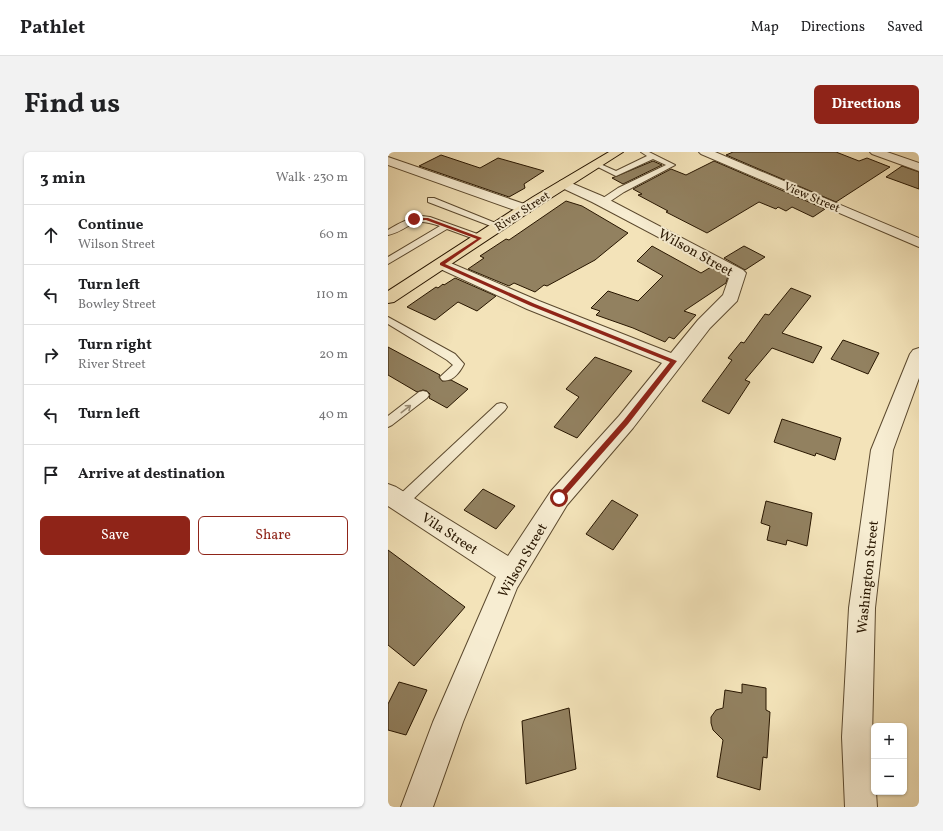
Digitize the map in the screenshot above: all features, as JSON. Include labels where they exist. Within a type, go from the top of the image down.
[{"type":"main road","name":"River Street","points":[[388,298],[564,184],[617,152]]},
{"type":"street","name":"View Street","points":[[705,152],[919,243]]},
{"type":"street","points":[[876,152],[919,167]]},
{"type":"street","points":[[388,161],[525,209]]},
{"type":"street","name":"Wilson Street","points":[[417,807],[448,722],[507,580],[559,498],[626,422],[704,324],[731,297],[738,273],[603,202],[564,184]]},
{"type":"street","points":[[442,264],[533,305],[674,361]]},
{"type":"street","name":"Washington Street","points":[[861,807],[857,737],[862,608],[882,450],[919,354]]},
{"type":"street","name":"Vila Street","points":[[394,498],[512,573]]},
{"type":"lane","points":[[596,164],[619,179],[638,179],[672,165],[644,152]]},
{"type":"lane","points":[[603,202],[619,179],[653,156]]},
{"type":"lane","points":[[431,200],[499,226]]},
{"type":"lane","points":[[388,233],[414,219],[420,218],[480,238]]},
{"type":"lane","points":[[388,261],[446,226]]},
{"type":"lane","points":[[388,320],[451,357],[459,364],[456,370],[446,377]]},
{"type":"lane","points":[[388,422],[423,395]]},
{"type":"lane","points":[[394,498],[501,407]]},
{"type":"building","points":[[733,152],[836,152],[859,161],[867,158],[890,167],[836,202],[726,155]]},
{"type":"building","points":[[441,155],[480,168],[498,158],[544,171],[524,184],[525,188],[509,197],[419,166]]},
{"type":"building","points":[[653,161],[662,165],[623,184],[612,178]]},
{"type":"building","points":[[714,161],[825,209],[813,217],[792,207],[786,211],[778,207],[776,209],[759,202],[707,233],[666,212],[668,211],[638,195],[642,194],[633,189],[671,169],[686,175]]},
{"type":"building","points":[[902,166],[919,172],[919,189],[886,177]]},
{"type":"building","points":[[566,201],[582,206],[628,233],[595,260],[547,286],[544,285],[535,292],[514,283],[509,286],[468,269],[484,258],[480,256],[506,239],[509,240]]},
{"type":"building","points":[[652,246],[701,273],[711,267],[728,276],[726,283],[684,311],[696,315],[674,339],[669,337],[665,342],[633,328],[596,315],[600,311],[591,308],[608,291],[638,301],[663,276],[637,261]]},
{"type":"building","points":[[744,246],[765,257],[745,270],[724,258]]},
{"type":"building","points":[[455,278],[496,296],[477,311],[458,302],[435,320],[407,307],[436,287],[438,288]]},
{"type":"building","points":[[791,288],[811,296],[782,333],[822,347],[813,363],[772,348],[745,380],[750,382],[729,414],[702,401],[732,360],[728,358],[741,342],[744,343],[765,314],[769,315]]},
{"type":"building","points":[[843,340],[879,353],[868,374],[831,359]]},
{"type":"building","points":[[388,347],[440,375],[439,377],[442,381],[451,380],[468,389],[447,408],[429,398],[430,394],[427,391],[423,390],[417,392],[388,375]]},
{"type":"building","points":[[595,357],[632,371],[577,438],[554,427],[579,397],[566,389]]},
{"type":"building","points":[[782,419],[841,438],[835,460],[816,453],[815,456],[774,442]]},
{"type":"building","points":[[483,489],[515,506],[496,529],[464,510]]},
{"type":"building","points":[[612,500],[638,515],[613,550],[586,534]]},
{"type":"building","points":[[766,501],[812,513],[807,546],[787,540],[786,545],[767,540],[770,526],[761,523]]},
{"type":"building","points":[[388,550],[465,607],[414,666],[388,645]]},
{"type":"building","points":[[399,682],[427,690],[406,735],[388,730],[388,704]]},
{"type":"building","points":[[742,684],[766,688],[766,710],[770,712],[767,758],[763,757],[760,790],[717,777],[723,740],[713,730],[711,717],[716,710],[723,708],[725,690],[742,693]]},
{"type":"building","points":[[569,708],[576,769],[526,784],[522,721]]},
{"type":"route","points":[[414,219],[427,219],[480,238],[442,264],[533,305],[674,361],[626,422],[559,498]]}]
